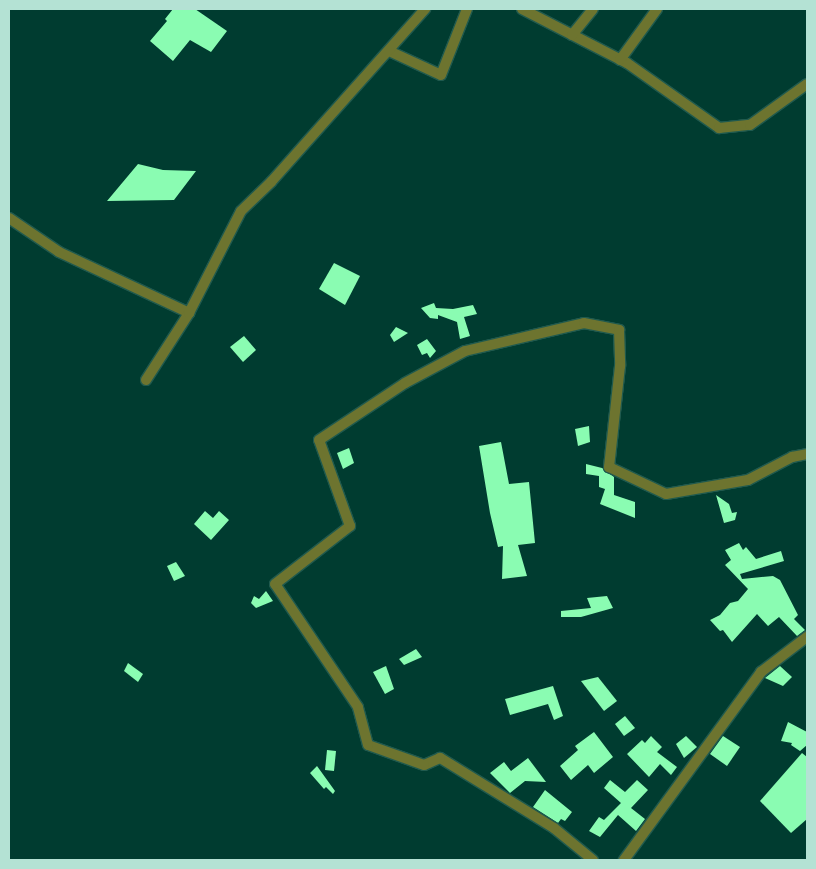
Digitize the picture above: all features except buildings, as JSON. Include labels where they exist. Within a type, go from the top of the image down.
[{"type":"street","points":[[146,380],[189,313],[241,211],[390,51],[425,9]]},
{"type":"street","points":[[390,51],[441,74],[467,9]]},
{"type":"street","points":[[572,35],[594,9]]},
{"type":"street","points":[[620,60],[657,9]]},
{"type":"street","points":[[526,10],[620,60],[719,128],[750,125],[807,84]]},
{"type":"street","points":[[9,218],[59,252],[189,313]]},
{"type":"street","points":[[593,860],[554,828],[440,758],[424,765],[368,744],[358,707],[275,584],[350,526],[319,440],[404,383],[465,352],[584,322],[619,330],[620,366],[609,467],[666,494],[748,480],[792,457],[807,454]]},
{"type":"street","points":[[624,860],[751,684],[761,672],[807,637]]}]
